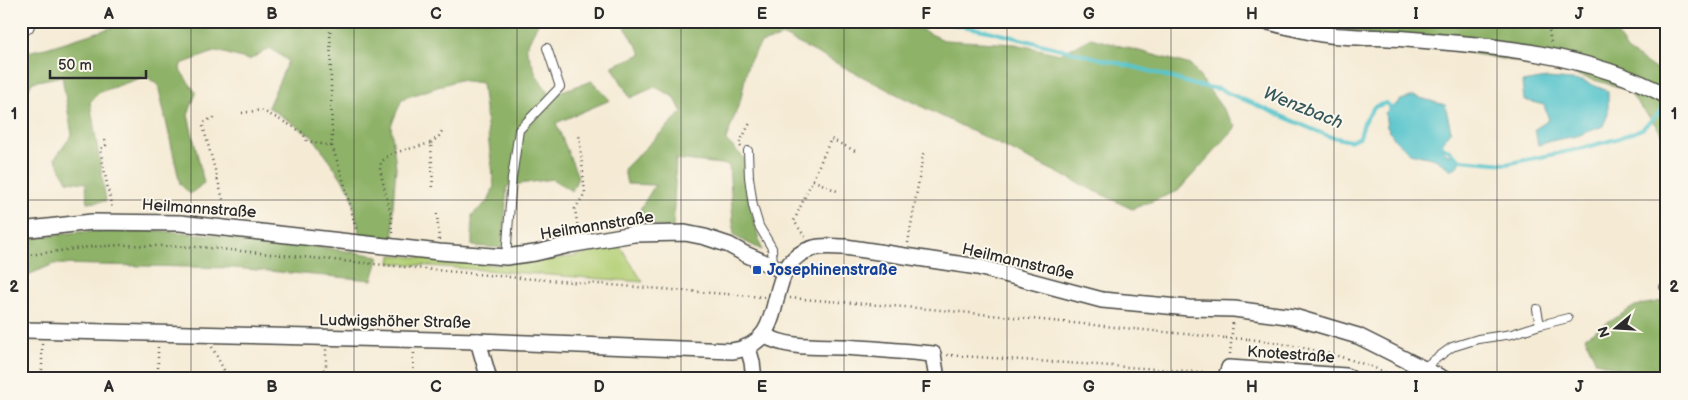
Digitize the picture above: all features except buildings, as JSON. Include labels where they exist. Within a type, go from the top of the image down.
[{"type":"street","points":[[1263,21],[1323,34],[1407,39],[1552,56],[1579,62],[1651,87],[1667,96]]},
{"type":"street","name":"Heilmannstraße","points":[[21,230],[92,222],[180,223],[357,243],[389,253],[439,252],[506,257],[634,234],[685,233],[729,244],[778,269],[796,256],[813,248],[828,246],[845,247],[978,267],[1102,300],[1189,308],[1234,309],[1294,317],[1358,336],[1444,379]]},
{"type":"street","points":[[754,379],[748,348],[764,335],[772,316],[778,269]]},
{"type":"street","name":"Ludwigshöher Straße","points":[[24,329],[478,341],[732,351],[748,348]]},
{"type":"street","points":[[764,335],[775,342],[933,354],[937,379]]},
{"type":"street","points":[[478,341],[489,379]]},
{"type":"street","name":"Knotestraße","points":[[1227,374],[1346,376],[1351,379]]},
{"type":"lane","points":[[21,34],[29,28],[32,21]]},
{"type":"lane","points":[[506,257],[512,178],[520,130],[560,87],[546,48]]},
{"type":"lane","points":[[748,151],[753,206],[759,226],[772,248],[778,269]]},
{"type":"lane","points":[[1537,309],[1540,325]]},
{"type":"lane","points":[[1423,368],[1452,347],[1478,339],[1512,334],[1568,318]]},
{"type":"path","points":[[330,21],[332,146],[356,229],[357,243]]},
{"type":"path","points":[[1548,21],[1552,56]]},
{"type":"path","points":[[242,113],[261,110],[303,133],[307,141],[332,146]]},
{"type":"path","points":[[214,118],[205,121],[203,126],[226,213]]},
{"type":"path","points":[[387,265],[392,237],[391,215],[380,170],[381,162],[390,154],[431,144],[442,131]]},
{"type":"path","points":[[579,134],[585,193],[575,209],[580,243]]},
{"type":"path","points":[[813,248],[794,221],[831,139],[857,152]]},
{"type":"path","points":[[105,140],[106,145],[100,149],[111,205]]},
{"type":"path","points":[[431,144],[433,190]]},
{"type":"path","points":[[905,257],[924,150]]},
{"type":"path","points":[[813,180],[839,192]]},
{"type":"path","points":[[437,214],[439,252]]},
{"type":"path","points":[[21,256],[89,247],[198,247],[508,277],[764,297]]},
{"type":"path","points":[[792,298],[1249,339],[1300,346],[1338,355],[1362,362],[1400,379]]},
{"type":"path","points":[[1227,374],[1234,309]]},
{"type":"path","points":[[21,371],[24,329]]},
{"type":"path","points":[[42,330],[42,379]]},
{"type":"path","points":[[158,333],[158,371]]},
{"type":"path","points":[[206,334],[216,358],[226,372],[236,376],[266,378],[284,373],[320,374],[326,367],[327,338]]},
{"type":"path","points":[[413,379],[414,340]]},
{"type":"path","points":[[933,354],[1202,372],[1204,379]]},
{"type":"path","points":[[302,373],[302,379]]},
{"type":"green space","points":[[133,21],[539,21],[526,48],[537,76],[550,95],[592,81],[610,100],[556,123],[578,177],[572,191],[552,179],[507,186],[503,248],[472,246],[472,215],[489,200],[494,186],[482,83],[458,80],[402,99],[391,126],[396,167],[393,207],[394,238],[360,236],[351,192],[313,137],[268,107],[288,61],[270,48],[249,60],[217,51],[181,64],[180,70],[196,93],[188,115],[204,183],[190,194],[180,184],[158,85],[146,76],[100,92],[90,102],[106,201],[87,203],[86,183],[67,181],[55,158],[72,135],[62,76],[33,82],[21,98],[21,53],[46,48]]},
{"type":"green space","points":[[621,21],[902,21],[944,40],[1015,44],[1060,54],[1091,38],[1191,65],[1236,127],[1178,191],[1132,209],[900,96],[784,36],[761,43],[748,64],[741,98],[726,140],[744,158],[753,217],[762,250],[734,236],[729,165],[676,159],[673,228],[641,224],[639,211],[655,185],[627,184],[624,169],[682,112],[674,97],[655,87],[630,98],[612,66],[642,54]]},
{"type":"green space","points":[[1198,21],[1609,21],[1627,50],[1667,77],[1667,145],[1658,128],[1626,89],[1551,68],[1335,28]]},
{"type":"green space","points":[[149,230],[274,240],[379,256],[372,280],[233,268],[54,264],[23,277],[21,289],[21,239],[78,232]]},
{"type":"green space","points":[[620,246],[643,282],[390,263],[391,255],[496,265],[571,257]]},
{"type":"green space","points":[[1667,300],[1667,379],[1637,374],[1596,362],[1585,337],[1635,306]]},
{"type":"water","points":[[1547,78],[1583,81],[1608,91],[1608,114],[1603,126],[1577,136],[1538,145],[1535,129],[1549,120],[1544,105],[1524,100],[1522,82]]},
{"type":"water","points":[[1413,96],[1445,105],[1451,131],[1440,146],[1447,155],[1457,155],[1461,160],[1459,165],[1452,170],[1435,159],[1410,153],[1395,140],[1387,127],[1385,113],[1401,100]]},
{"type":"waterway","name":"Wenzbach","points":[[937,21],[988,31],[1146,70],[1195,85],[1219,89],[1328,136],[1350,141],[1360,137],[1364,122],[1374,107],[1386,103],[1395,112]]},
{"type":"waterway","name":"Wenzbach","points":[[1661,21],[1667,32]]},
{"type":"waterway","name":"Wenzbach","points":[[1437,142],[1461,160],[1506,164],[1579,149],[1616,139],[1642,129],[1660,112],[1666,98]]},
{"type":"place","name":"Josephinenstraße","points":[[757,270]]}]
